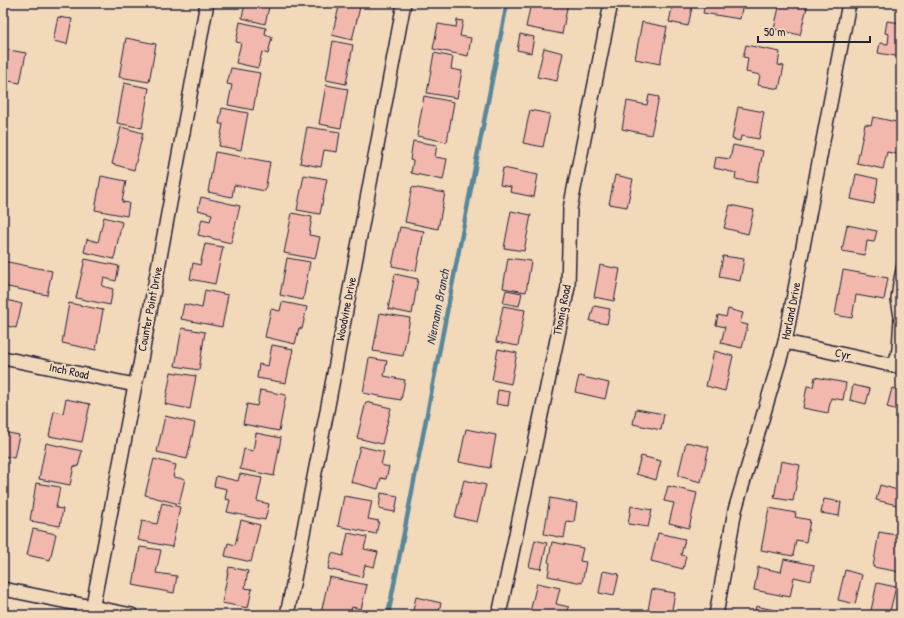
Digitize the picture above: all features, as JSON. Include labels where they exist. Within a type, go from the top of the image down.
[{"type":"street","name":"Counter Point Drive","points":[[92,611],[143,349],[207,3]]},
{"type":"street","name":"Woodvine Drive","points":[[287,615],[404,3]]},
{"type":"street","name":"Thonig Road","points":[[499,615],[568,287],[570,209],[611,3]]},
{"type":"street","name":"Harland Drive","points":[[716,615],[735,510],[785,342],[849,3]]},
{"type":"street","name":"Cyr","points":[[785,342],[897,366]]},
{"type":"street","name":"Inch Road","points":[[3,358],[135,385]]},
{"type":"street","points":[[3,589],[92,611],[132,615]]},
{"type":"lane","points":[[897,366],[896,349],[898,316],[895,300],[901,265]]},
{"type":"building","points":[[245,3],[270,3],[265,24],[242,18]]},
{"type":"building","points":[[340,3],[361,3],[352,40],[332,35]]},
{"type":"building","points":[[441,3],[466,3],[465,7]]},
{"type":"building","points":[[531,3],[568,3],[562,34],[526,27]]},
{"type":"building","points":[[649,3],[671,3],[670,7]]},
{"type":"building","points":[[673,3],[693,3],[688,26],[669,22]]},
{"type":"building","points":[[705,3],[743,3],[740,19],[703,13]]},
{"type":"building","points":[[780,3],[808,3],[800,35],[774,29]]},
{"type":"building","points":[[58,17],[72,19],[67,44],[53,41]]},
{"type":"building","points":[[457,20],[463,21],[460,36],[471,38],[468,56],[433,49],[438,24],[456,27]]},
{"type":"building","points":[[887,21],[901,23],[901,57],[878,53],[880,43],[888,44],[889,34],[885,33]]},
{"type":"building","points":[[240,22],[266,28],[265,35],[272,37],[268,54],[262,52],[258,68],[236,63],[241,43],[236,42]]},
{"type":"building","points":[[642,22],[667,27],[660,64],[635,59]]},
{"type":"building","points":[[520,34],[534,37],[531,53],[517,50]]},
{"type":"building","points":[[126,38],[156,44],[149,82],[119,77]]},
{"type":"building","points":[[333,41],[353,45],[346,84],[326,80]]},
{"type":"building","points":[[746,45],[780,52],[778,65],[784,66],[779,89],[758,85],[760,75],[746,72],[748,58],[743,57]]},
{"type":"building","points":[[544,48],[563,53],[557,81],[537,77]]},
{"type":"building","points":[[3,49],[26,53],[20,83],[3,80]]},
{"type":"building","points":[[434,53],[453,57],[451,69],[462,71],[457,98],[427,93]]},
{"type":"building","points":[[231,68],[260,73],[253,110],[228,105],[232,85],[227,84]]},
{"type":"building","points":[[124,83],[149,88],[142,128],[117,123]]},
{"type":"building","points":[[326,85],[348,89],[341,128],[319,124]]},
{"type":"building","points":[[649,95],[659,97],[651,135],[622,129],[627,101],[647,105]]},
{"type":"building","points":[[424,96],[454,102],[447,142],[417,136]]},
{"type":"building","points":[[738,107],[764,112],[759,139],[741,136],[740,141],[732,139]]},
{"type":"building","points":[[222,108],[248,113],[241,150],[219,146],[223,124],[219,124]]},
{"type":"building","points":[[530,110],[550,114],[543,147],[523,143]]},
{"type":"building","points":[[873,117],[901,123],[901,155],[887,152],[883,169],[857,163],[865,124],[871,125]]},
{"type":"building","points":[[121,127],[143,133],[134,170],[112,164]]},
{"type":"building","points":[[307,127],[340,132],[337,152],[324,150],[321,167],[300,163]]},
{"type":"building","points":[[413,141],[437,145],[435,157],[447,159],[443,180],[411,173],[413,161],[410,160]]},
{"type":"building","points":[[733,145],[763,151],[757,183],[735,179],[736,173],[714,168],[716,157],[730,159]]},
{"type":"building","points":[[215,152],[270,162],[265,191],[234,185],[232,197],[208,192]]},
{"type":"building","points":[[503,168],[538,175],[534,197],[510,192],[511,187],[500,185]]},
{"type":"building","points":[[856,174],[878,179],[874,204],[851,199]]},
{"type":"building","points":[[304,175],[327,179],[320,214],[297,210]]},
{"type":"building","points":[[615,175],[633,179],[627,207],[609,204]]},
{"type":"building","points":[[101,176],[126,181],[122,202],[129,203],[127,216],[95,210]]},
{"type":"building","points":[[412,187],[445,193],[438,229],[405,222]]},
{"type":"building","points":[[201,197],[240,206],[231,243],[198,235],[202,219],[210,221],[212,214],[198,210]]},
{"type":"building","points":[[730,205],[754,210],[748,234],[724,228]]},
{"type":"building","points":[[511,211],[531,215],[524,251],[504,248]]},
{"type":"building","points":[[292,213],[312,217],[309,235],[320,237],[315,259],[284,253]]},
{"type":"building","points":[[104,217],[122,222],[114,259],[84,252],[87,239],[98,242]]},
{"type":"building","points":[[847,225],[877,231],[874,242],[867,241],[865,255],[842,251]]},
{"type":"building","points":[[400,227],[424,231],[416,271],[392,266]]},
{"type":"building","points":[[205,244],[223,247],[215,284],[190,279],[193,263],[200,265]]},
{"type":"building","points":[[723,256],[744,259],[740,281],[719,277]]},
{"type":"building","points":[[287,258],[310,262],[303,300],[280,295]]},
{"type":"building","points":[[508,258],[531,261],[526,292],[503,288]]},
{"type":"building","points":[[85,259],[119,266],[116,281],[104,278],[102,286],[113,289],[110,305],[76,298]]},
{"type":"building","points":[[3,261],[52,271],[47,295],[3,286]]},
{"type":"building","points":[[600,265],[620,269],[614,301],[594,297]]},
{"type":"building","points":[[843,270],[888,278],[884,300],[856,295],[852,318],[835,315]]},
{"type":"building","points":[[395,274],[418,279],[412,314],[388,309]]},
{"type":"building","points":[[205,290],[228,295],[222,327],[181,319],[184,304],[202,308]]},
{"type":"building","points":[[506,290],[522,293],[519,306],[503,303]]},
{"type":"building","points":[[3,299],[22,304],[16,328],[3,325]]},
{"type":"building","points":[[282,302],[307,307],[302,329],[299,328],[295,344],[265,337],[271,309],[280,311]]},
{"type":"building","points":[[69,303],[103,310],[96,350],[62,343]]},
{"type":"building","points":[[503,306],[525,310],[518,346],[496,342]]},
{"type":"building","points":[[594,306],[610,309],[607,324],[590,321]]},
{"type":"building","points":[[728,309],[743,313],[740,323],[748,325],[742,348],[721,343],[725,327],[716,325],[718,315],[726,317]]},
{"type":"building","points":[[380,313],[410,318],[403,356],[373,351]]},
{"type":"building","points":[[182,328],[205,332],[199,370],[175,366]]},
{"type":"building","points":[[272,345],[293,349],[286,383],[257,378],[259,364],[268,366]]},
{"type":"building","points":[[498,349],[517,353],[511,384],[492,380]]},
{"type":"building","points":[[714,351],[733,356],[725,391],[706,386]]},
{"type":"building","points":[[369,358],[387,361],[384,376],[405,380],[401,400],[363,393]]},
{"type":"building","points":[[171,372],[196,376],[190,409],[165,404]]},
{"type":"building","points":[[579,376],[609,383],[605,399],[575,392]]},
{"type":"building","points":[[815,377],[846,383],[843,400],[831,398],[828,413],[803,408],[807,386],[813,387]]},
{"type":"building","points":[[853,385],[870,389],[866,404],[850,400]]},
{"type":"building","points":[[892,388],[901,391],[901,411],[887,407]]},
{"type":"building","points":[[260,390],[286,395],[279,431],[243,424],[247,404],[257,406]]},
{"type":"building","points":[[498,390],[510,392],[508,406],[496,404]]},
{"type":"building","points":[[66,399],[90,404],[82,442],[49,436],[54,411],[63,413]]},
{"type":"building","points":[[366,402],[391,408],[382,444],[357,438]]},
{"type":"building","points":[[636,409],[664,414],[661,430],[633,424]]},
{"type":"building","points":[[165,416],[195,423],[187,459],[157,452]]},
{"type":"building","points":[[466,429],[496,435],[490,468],[459,462]]},
{"type":"building","points":[[3,432],[19,435],[14,458],[3,456]]},
{"type":"building","points":[[256,433],[281,438],[274,476],[240,469],[244,449],[253,451]]},
{"type":"building","points":[[686,442],[709,447],[701,482],[678,476]]},
{"type":"building","points":[[46,443],[82,451],[78,467],[74,466],[70,485],[39,479]]},
{"type":"building","points":[[360,446],[384,452],[381,465],[389,467],[386,479],[381,478],[378,489],[351,482]]},
{"type":"building","points":[[901,452],[901,474],[896,473]]},
{"type":"building","points":[[641,456],[661,461],[656,480],[636,474]]},
{"type":"building","points":[[154,459],[176,465],[173,477],[185,479],[179,504],[145,495]]},
{"type":"building","points":[[781,461],[800,465],[793,501],[774,498]]},
{"type":"building","points":[[240,474],[262,478],[257,501],[269,504],[265,520],[227,512],[230,500],[225,499],[227,489],[214,486],[216,476],[238,481]]},
{"type":"building","points":[[464,480],[486,485],[477,522],[455,517]]},
{"type":"building","points":[[36,483],[60,487],[56,508],[63,509],[60,526],[30,521]]},
{"type":"building","points":[[880,485],[901,491],[901,506],[876,500]]},
{"type":"building","points":[[668,486],[697,493],[689,528],[669,523],[674,503],[664,501]]},
{"type":"building","points":[[381,493],[398,496],[395,512],[379,509]]},
{"type":"building","points":[[344,496],[372,501],[368,519],[379,521],[376,534],[338,526]]},
{"type":"building","points":[[550,498],[577,503],[574,522],[567,521],[564,538],[544,534]]},
{"type":"building","points":[[824,499],[841,502],[839,516],[821,513]]},
{"type":"building","points":[[162,503],[180,507],[172,547],[138,540],[142,521],[157,524]]},
{"type":"building","points":[[631,506],[652,510],[648,527],[628,524]]},
{"type":"building","points":[[769,508],[796,513],[795,517],[810,520],[806,542],[796,540],[793,556],[761,550]]},
{"type":"building","points":[[241,520],[260,525],[251,562],[225,556],[228,543],[235,545]]},
{"type":"building","points":[[33,529],[56,534],[50,560],[27,555]]},
{"type":"building","points":[[879,532],[901,536],[900,572],[873,567]]},
{"type":"building","points":[[348,533],[367,537],[364,549],[378,552],[374,567],[365,565],[362,577],[328,569],[332,553],[343,556]]},
{"type":"building","points":[[658,533],[685,539],[681,555],[686,556],[683,569],[651,561]]},
{"type":"building","points":[[535,540],[547,543],[541,569],[529,567]]},
{"type":"building","points":[[552,542],[583,548],[580,561],[586,562],[582,583],[548,576],[550,563],[548,562]]},
{"type":"building","points":[[140,547],[161,550],[156,573],[177,576],[174,593],[133,585]]},
{"type":"building","points":[[784,559],[814,565],[811,581],[794,577],[790,597],[754,590],[758,567],[781,572]]},
{"type":"building","points":[[229,567],[248,571],[245,588],[252,589],[248,608],[222,603]]},
{"type":"building","points":[[845,570],[862,575],[855,604],[838,600]]},
{"type":"building","points":[[603,571],[619,574],[614,596],[599,593]]},
{"type":"building","points":[[329,577],[367,585],[361,609],[352,607],[350,615],[330,615],[321,613]]},
{"type":"building","points":[[537,583],[560,588],[556,604],[569,607],[567,615],[543,615],[530,612]]},
{"type":"building","points":[[877,583],[896,587],[889,615],[870,615]]},
{"type":"building","points":[[652,589],[675,593],[671,615],[647,615]]},
{"type":"building","points":[[416,597],[441,603],[438,615],[425,611],[424,615],[412,615]]},
{"type":"building","points":[[756,606],[774,610],[773,615],[754,615]]},
{"type":"waterway","name":"Niemann Branch","points":[[388,615],[507,3]]}]
